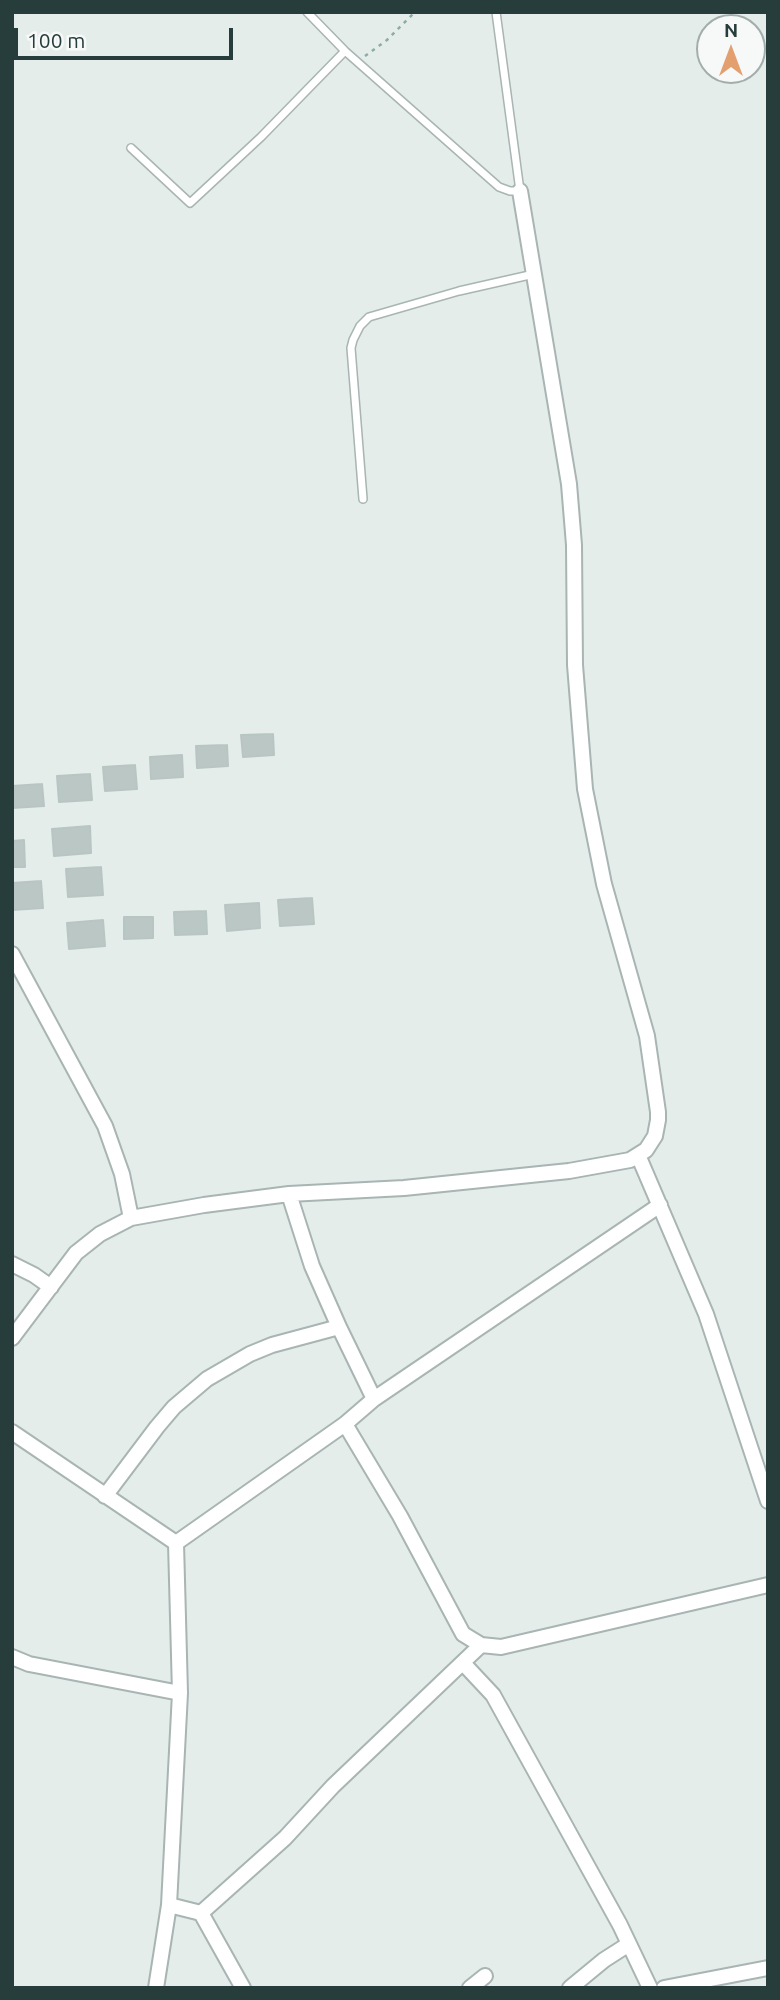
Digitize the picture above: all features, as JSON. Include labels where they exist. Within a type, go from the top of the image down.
[{"type":"street","points":[[12,1338],[82,1248],[100,1234],[131,1218],[215,1203],[289,1194],[404,1188],[514,1178],[600,1166],[630,1160],[651,1143],[657,1128],[655,1090],[647,1036],[601,874],[585,789],[577,711],[574,545],[569,484],[520,191]]},
{"type":"street","points":[[12,954],[105,1126],[122,1174],[131,1218]]},
{"type":"street","points":[[638,1156],[706,1314],[768,1501]]},
{"type":"street","points":[[289,1194],[312,1266],[374,1399]]},
{"type":"street","points":[[176,1543],[345,1424],[374,1399],[660,1205]]},
{"type":"street","points":[[12,1264],[51,1287]]},
{"type":"street","points":[[105,1496],[174,1407],[207,1379],[250,1354],[272,1345],[339,1327]]},
{"type":"street","points":[[345,1424],[400,1516],[463,1634],[481,1645],[501,1647],[768,1585]]},
{"type":"street","points":[[12,1432],[176,1543]]},
{"type":"street","points":[[156,1988],[169,1905],[180,1693],[176,1543]]},
{"type":"street","points":[[201,1913],[285,1838],[333,1786],[481,1645]]},
{"type":"street","points":[[12,1657],[29,1664],[180,1693]]},
{"type":"street","points":[[463,1663],[492,1695],[629,1944],[650,1988]]},
{"type":"street","points":[[169,1905],[201,1913],[243,1988]]},
{"type":"street","points":[[569,1988],[629,1944]]},
{"type":"street","points":[[664,1988],[768,1968]]},
{"type":"street","points":[[470,1988],[485,1976]]},
{"type":"lane","points":[[307,12],[345,51],[499,187],[520,191],[496,12]]},
{"type":"lane","points":[[131,148],[190,203],[261,137],[345,51]]},
{"type":"lane","points":[[363,499],[351,348],[359,326],[369,317],[459,291],[535,274]]},
{"type":"path","points":[[356,61],[387,40],[415,12]]},
{"type":"building","points":[[273,734],[274,755],[243,757],[241,735]]},
{"type":"building","points":[[227,745],[228,766],[197,768],[196,746]]},
{"type":"building","points":[[182,755],[183,777],[151,779],[150,757]]},
{"type":"building","points":[[135,765],[137,789],[105,791],[103,767]]},
{"type":"building","points":[[90,774],[92,800],[59,802],[57,776]]},
{"type":"building","points":[[42,784],[44,806],[12,808],[12,786]]},
{"type":"building","points":[[90,826],[91,853],[54,856],[52,829]]},
{"type":"building","points":[[24,840],[25,867],[12,867],[12,841]]},
{"type":"building","points":[[101,867],[103,895],[68,897],[66,869]]},
{"type":"building","points":[[41,881],[43,908],[12,910],[12,883]]},
{"type":"building","points":[[312,898],[314,924],[280,926],[278,900]]},
{"type":"building","points":[[259,903],[260,928],[227,931],[225,905]]},
{"type":"building","points":[[206,911],[207,934],[175,935],[174,912]]},
{"type":"building","points":[[124,917],[153,917],[153,938],[124,939]]},
{"type":"building","points":[[103,920],[105,946],[69,949],[67,923]]}]
